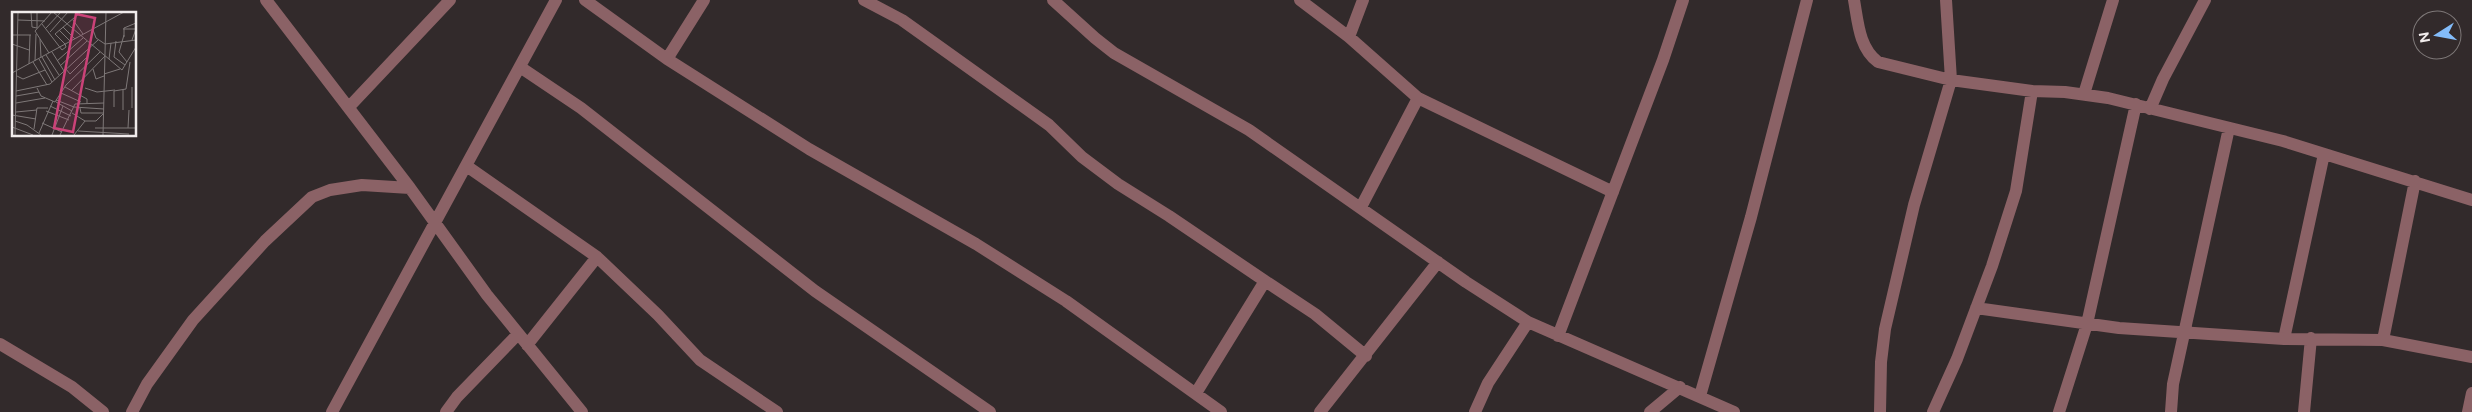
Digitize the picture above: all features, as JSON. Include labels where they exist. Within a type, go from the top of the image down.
[{"type":"street","points":[[266,0],[349,107],[410,188],[434,224],[526,345],[582,412]]},
{"type":"street","points":[[349,107],[450,0]]},
{"type":"street","points":[[332,412],[434,224],[468,167],[556,0]]},
{"type":"street","points":[[585,0],[667,59],[809,149],[976,244],[1066,301],[1222,412]]},
{"type":"street","points":[[667,59],[704,0]]},
{"type":"street","points":[[864,0],[902,20],[997,87],[1049,125],[1082,157],[1124,188],[1315,314],[1366,356]]},
{"type":"street","points":[[1053,0],[1114,53],[1249,130],[1438,262],[1528,322],[1734,412]]},
{"type":"street","points":[[1300,0],[1349,37],[1418,98],[1612,192]]},
{"type":"street","points":[[1349,37],[1363,0]]},
{"type":"street","points":[[1558,336],[1663,60],[1683,0]]},
{"type":"street","points":[[1700,396],[1751,217],[1807,0]]},
{"type":"street","points":[[1854,0],[1860,31],[1871,57],[1878,62],[1951,80],[2032,91],[2084,94],[2136,104],[2324,154],[2472,200]]},
{"type":"street","points":[[1880,412],[1881,362],[1887,320],[1914,205],[1951,80],[1946,0]]},
{"type":"street","points":[[2084,94],[2113,0]]},
{"type":"street","points":[[2150,109],[2163,79],[2205,0]]},
{"type":"street","points":[[520,67],[581,108],[815,291],[990,412]]},
{"type":"street","points":[[1933,412],[1957,359],[1992,266],[2016,191],[2032,91]]},
{"type":"street","points":[[1361,207],[1418,98]]},
{"type":"street","points":[[2059,412],[2087,324],[2136,104]]},
{"type":"street","points":[[2171,412],[2173,384],[2229,128]]},
{"type":"street","points":[[2284,339],[2324,154]]},
{"type":"street","points":[[468,167],[597,257],[658,315],[700,360],[777,412]]},
{"type":"street","points":[[2383,340],[2416,182]]},
{"type":"street","points":[[132,412],[146,384],[193,320],[265,241],[312,197],[330,190],[362,185],[384,184],[410,188]]},
{"type":"street","points":[[526,345],[597,257]]},
{"type":"street","points":[[1320,412],[1366,356],[1438,262]]},
{"type":"street","points":[[1196,393],[1265,281]]},
{"type":"street","points":[[1976,308],[2087,324],[2184,332],[2284,339],[2383,340],[2472,356]]},
{"type":"street","points":[[1475,412],[1488,383],[1528,322]]},
{"type":"street","points":[[446,412],[457,397],[518,334]]},
{"type":"street","points":[[2304,412],[2311,338]]},
{"type":"street","points":[[0,344],[72,387],[103,412]]},
{"type":"street","points":[[1650,412],[1680,387]]},
{"type":"street","points":[[2468,412],[2472,393]]}]
